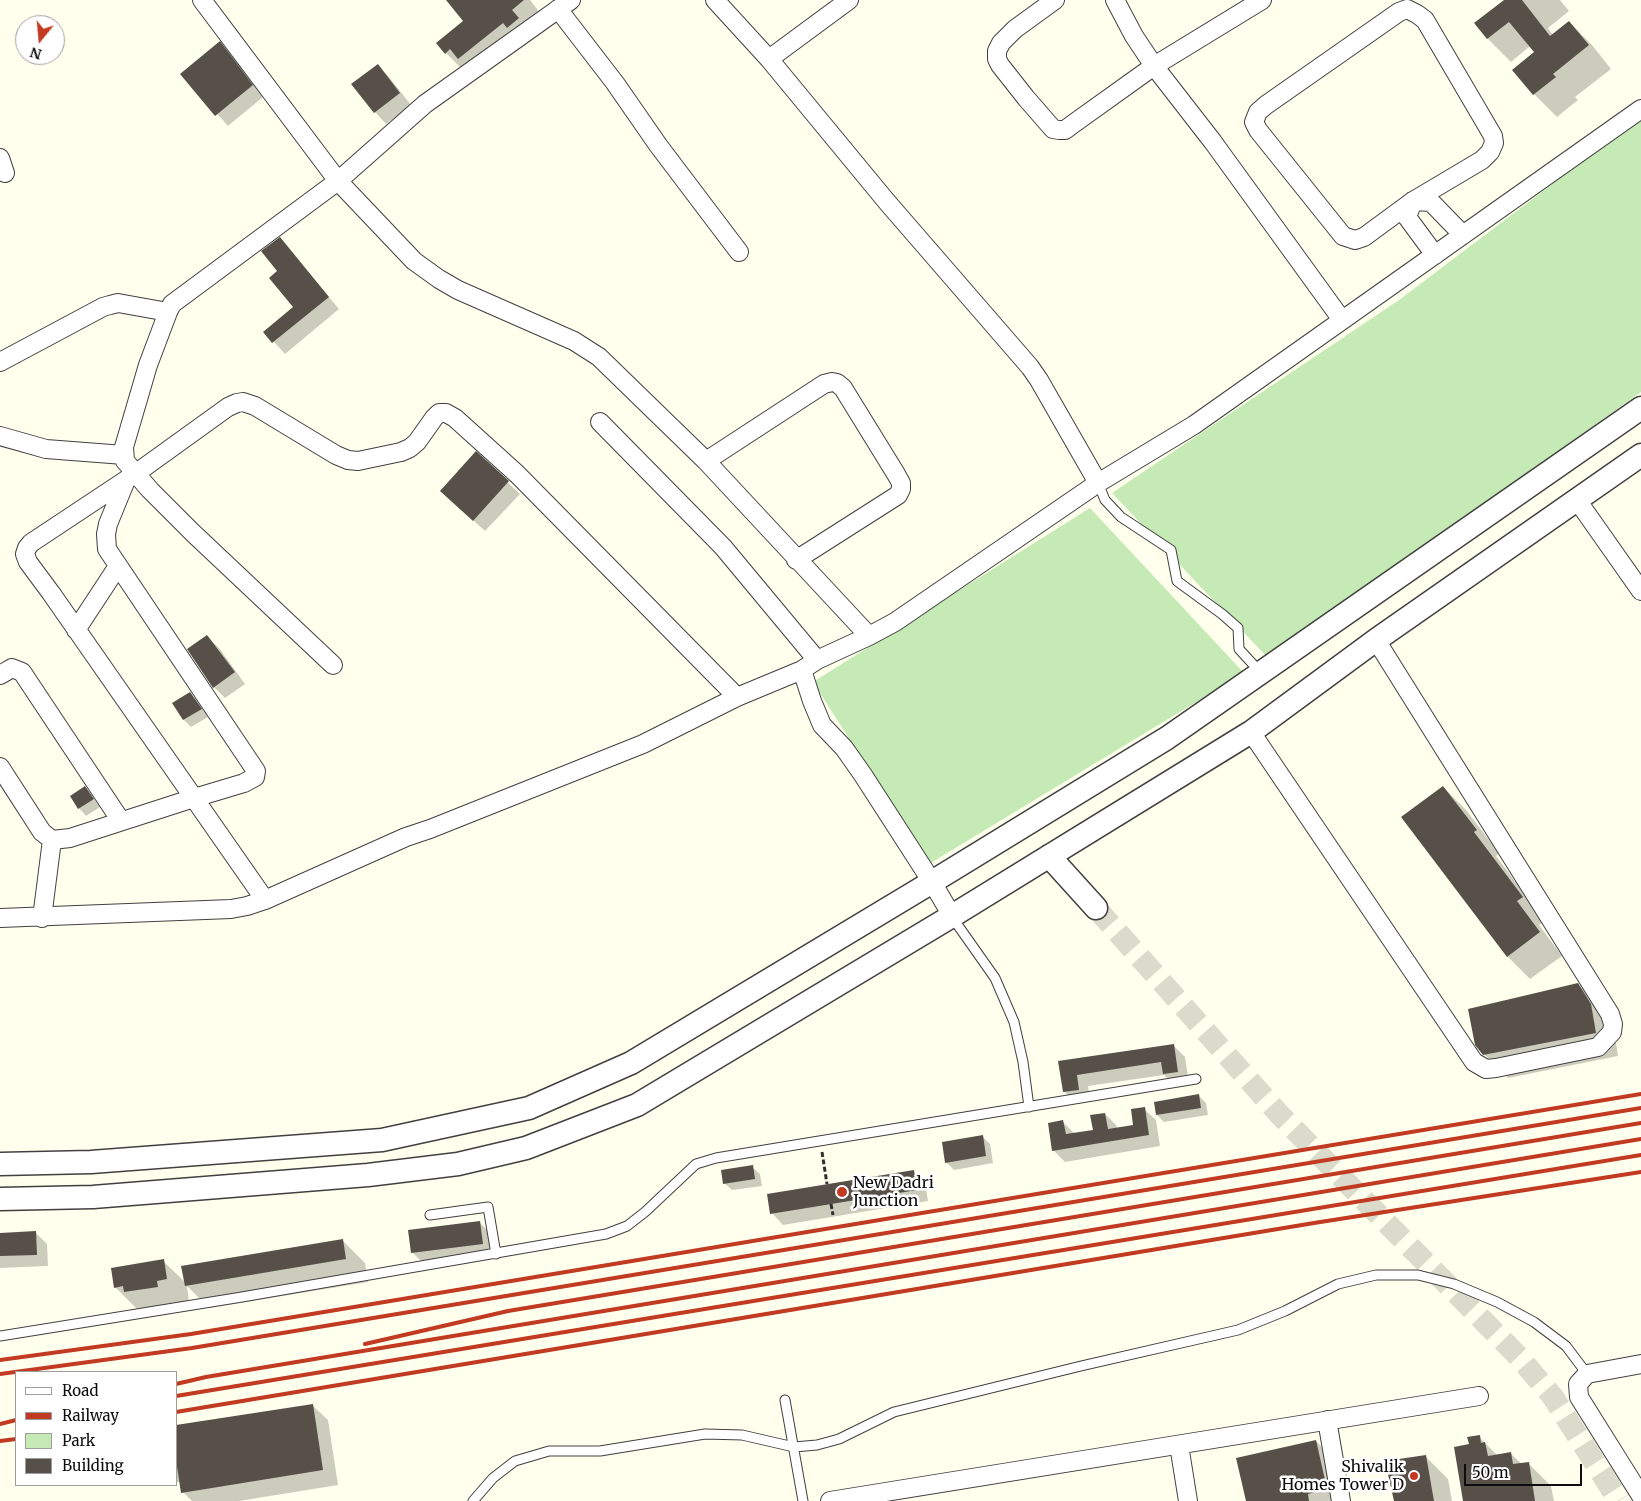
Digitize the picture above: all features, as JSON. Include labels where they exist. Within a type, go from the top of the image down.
[{"type":"street","points":[[202,0],[338,181],[414,260],[439,279],[458,290],[574,341],[599,357],[706,461],[796,560],[869,636]]},
{"type":"street","points":[[716,0],[769,59],[886,202],[1030,367],[1098,483]]},
{"type":"street","points":[[769,59],[849,0]]},
{"type":"street","points":[[1055,0],[1014,29],[1001,43],[997,51],[997,59],[1053,129],[1059,130],[1066,130],[1154,66],[1262,0]]},
{"type":"street","points":[[1115,0],[1134,36],[1154,66],[1342,320]]},
{"type":"street","points":[[333,665],[131,477],[124,461],[124,448],[148,365],[172,304],[338,181],[425,104],[564,5],[658,145],[739,252]]},
{"type":"street","points":[[1435,255],[1407,217],[1413,201],[1482,160],[1490,152],[1494,143],[1494,136],[1425,20],[1407,10],[1398,12],[1266,105],[1258,112],[1254,122],[1258,130],[1343,236],[1355,240],[1364,237],[1413,201],[1431,202],[1463,235]]},
{"type":"street","points":[[0,918],[42,918],[231,909],[247,906],[265,900],[406,837],[643,744],[737,697],[802,670],[817,660],[895,622],[1098,483],[1194,425],[1641,109]]},
{"type":"street","points":[[0,362],[103,306],[118,304],[168,312]]},
{"type":"street","points":[[706,461],[824,384],[837,383],[842,388],[896,474],[901,483],[901,489],[898,495],[796,560]]},
{"type":"street","points":[[265,900],[28,562],[25,554],[31,543],[131,477],[228,407],[237,403],[243,402],[255,406],[336,455],[348,460],[358,461],[402,452],[410,448],[417,442],[439,413],[446,413],[456,418],[517,474],[737,697]]},
{"type":"street","points":[[0,1164],[90,1162],[382,1140],[528,1108],[631,1062],[932,882],[1167,738],[1641,408]]},
{"type":"street","points":[[600,422],[723,547],[817,660]]},
{"type":"street","points":[[0,436],[46,449],[124,455]]},
{"type":"street","points":[[0,1199],[93,1197],[368,1175],[458,1164],[526,1148],[637,1105],[952,916],[1251,732],[1376,640],[1641,455]]},
{"type":"street","points":[[0,767],[42,832],[52,840],[70,838],[250,781],[255,777],[256,770],[107,549],[106,534],[131,477]]},
{"type":"street","points":[[1577,500],[1641,591]]},
{"type":"street","points":[[76,630],[118,566]]},
{"type":"street","points":[[1251,732],[1474,1062],[1486,1069],[1496,1068],[1598,1047],[1612,1032],[1613,1024],[1610,1014],[1376,640]]},
{"type":"street","points":[[0,675],[12,668],[22,672],[121,822]]},
{"type":"street","points":[[802,670],[822,725],[844,748],[864,774],[952,916]]},
{"type":"street","points":[[42,918],[52,840]]},
{"type":"street","points":[[1049,856],[1096,908]]},
{"type":"street","points":[[1641,1364],[1587,1374],[1578,1384],[1579,1397],[1641,1496]]},
{"type":"street","points":[[837,1500],[1479,1396]]},
{"type":"street","points":[[1326,1420],[1341,1501]]},
{"type":"street","points":[[1179,1445],[1188,1501]]},
{"type":"lane","points":[[1098,483],[1105,500],[1122,517],[1171,550],[1177,582],[1222,614],[1238,628],[1239,649],[1261,673]]},
{"type":"lane","points":[[952,916],[995,978],[1014,1022],[1023,1062],[1028,1107]]},
{"type":"lane","points":[[0,1336],[606,1234],[627,1226],[645,1212],[696,1164],[716,1158],[1196,1079]]},
{"type":"lane","points":[[430,1215],[488,1207],[496,1254]]},
{"type":"lane","points":[[473,1501],[477,1494],[493,1478],[515,1461],[549,1451],[600,1451],[705,1434],[742,1435],[794,1447],[817,1445],[839,1439],[894,1412],[1238,1330],[1285,1311],[1338,1284],[1376,1275],[1418,1275],[1454,1284],[1497,1302],[1534,1322],[1566,1346],[1587,1374]]},
{"type":"lane","points":[[785,1400],[803,1501]]},
{"type":"path","points":[[820,1142],[827,1184]]},
{"type":"path","points":[[831,1204],[833,1215]]},
{"type":"green space","points":[[1641,117],[1641,392],[1267,657],[1112,493],[1399,300]]},
{"type":"green space","points":[[1090,508],[1244,673],[929,864],[813,682]]},
{"type":"building","points":[[446,0],[524,0],[512,10],[519,18],[507,28],[503,23],[458,59],[450,49],[445,54],[436,43],[463,21]]},
{"type":"building","points":[[1504,0],[1522,0],[1550,36],[1569,21],[1589,45],[1553,74],[1556,77],[1533,95],[1512,70],[1534,52],[1509,22],[1487,39],[1474,23]]},
{"type":"building","points":[[220,41],[253,85],[215,116],[180,74]]},
{"type":"building","points":[[378,64],[400,93],[374,113],[351,84]]},
{"type":"building","points":[[280,237],[329,297],[272,343],[263,332],[293,307],[269,278],[277,271],[261,251]]},
{"type":"building","points":[[476,451],[509,481],[473,521],[440,491]]},
{"type":"building","points":[[207,635],[235,672],[213,688],[187,649]]},
{"type":"building","points":[[190,692],[202,709],[183,720],[172,703]]},
{"type":"building","points":[[85,786],[94,799],[78,809],[70,796]]},
{"type":"building","points":[[1443,786],[1477,830],[1474,832],[1523,897],[1517,901],[1540,932],[1507,957],[1401,817]]},
{"type":"building","points":[[1578,983],[1591,1004],[1596,1033],[1483,1055],[1475,1045],[1468,1009]]},
{"type":"building","points":[[1174,1044],[1178,1072],[1163,1074],[1161,1062],[1077,1075],[1079,1090],[1063,1092],[1058,1061]]},
{"type":"building","points":[[1199,1094],[1201,1108],[1156,1115],[1154,1102]]},
{"type":"building","points":[[1145,1107],[1149,1135],[1052,1151],[1048,1123],[1063,1120],[1066,1134],[1093,1130],[1090,1115],[1105,1113],[1108,1129],[1133,1125],[1131,1109]]},
{"type":"building","points":[[983,1135],[986,1156],[945,1163],[942,1142]]},
{"type":"building","points":[[753,1165],[755,1179],[723,1184],[721,1170]]},
{"type":"building","name":"New Dadri Junction","points":[[914,1170],[917,1190],[770,1214],[767,1194]]},
{"type":"building","points":[[480,1221],[483,1244],[411,1253],[408,1230]]},
{"type":"building","points":[[36,1231],[37,1255],[0,1256],[0,1233]]},
{"type":"building","points":[[343,1239],[346,1259],[185,1286],[181,1266]]},
{"type":"building","points":[[164,1259],[167,1279],[157,1281],[158,1287],[124,1292],[123,1286],[114,1288],[111,1268]]},
{"type":"building","points":[[313,1404],[323,1470],[181,1493],[178,1473],[178,1425]]},
{"type":"building","points":[[1480,1435],[1481,1443],[1485,1442],[1488,1456],[1511,1452],[1513,1464],[1529,1462],[1535,1501],[1463,1501],[1454,1447],[1469,1444],[1467,1437]]},
{"type":"building","points":[[1316,1440],[1327,1489],[1308,1494],[1309,1501],[1246,1501],[1236,1458]]},
{"type":"building","name":"Shivalik Homes Tower D","points":[[1426,1455],[1434,1501],[1394,1501],[1385,1461]]},
{"type":"tunnel","points":[[1096,908],[1279,1114],[1519,1357],[1553,1397],[1619,1501]]},
{"type":"railway","points":[[0,1360],[191,1334],[1641,1094]]},
{"type":"railway","points":[[22,1371],[192,1348],[1641,1108]]},
{"type":"railway","points":[[365,1344],[508,1311],[1641,1123]]},
{"type":"railway","points":[[178,1384],[206,1377],[1641,1139]]},
{"type":"railway","points":[[178,1396],[1641,1155]]},
{"type":"railway","points":[[178,1412],[1314,1223],[1641,1172]]},
{"type":"railway","points":[[0,1374],[15,1372]]},
{"type":"railway","points":[[0,1424],[15,1420]]},
{"type":"railway","points":[[0,1441],[15,1439]]},
{"type":"place","name":"New Dadri Junction","points":[[842,1192]]},
{"type":"place","name":"Shivalik Homes Tower D","points":[[1414,1476]]}]
